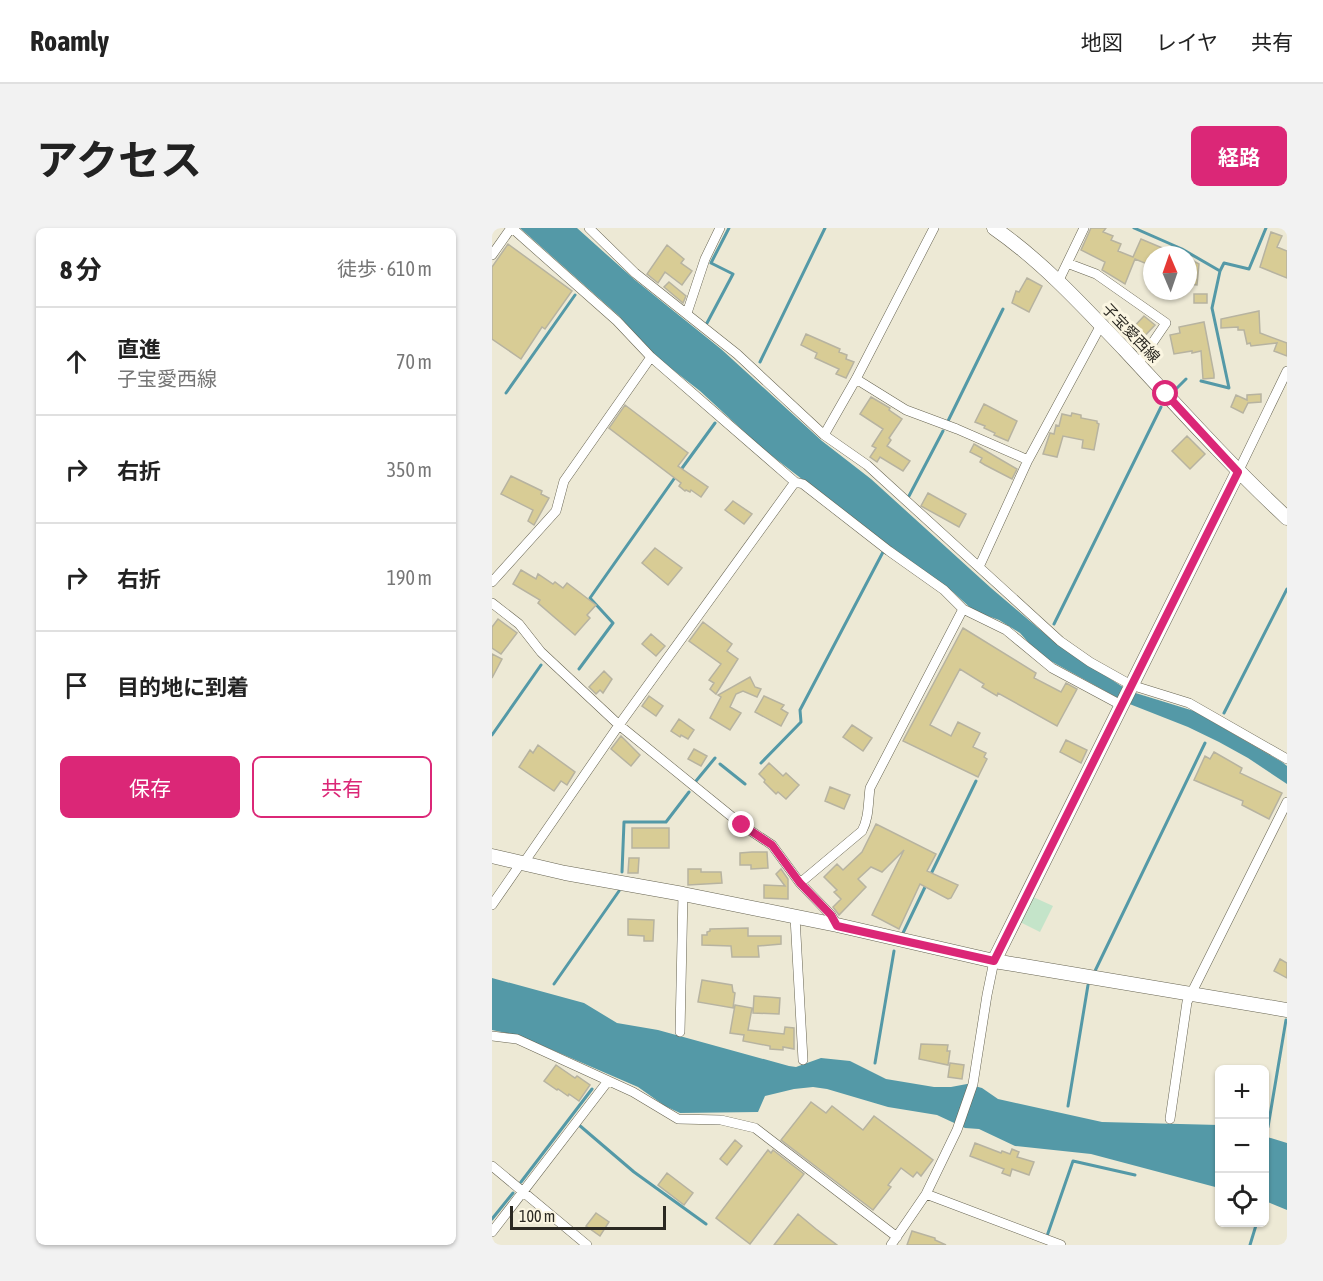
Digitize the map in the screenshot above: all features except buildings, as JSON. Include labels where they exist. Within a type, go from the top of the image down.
[{"type":"street","points":[[492,255],[511,228],[616,321],[651,357],[795,482],[803,484],[889,551],[944,590],[963,609],[1006,630],[1052,668],[1121,705]]},
{"type":"street","points":[[589,228],[635,273],[737,354],[824,435],[867,465],[1060,641],[1131,687],[1190,703],[1287,759]]},
{"type":"street","points":[[687,313],[705,259],[720,228]]},
{"type":"street","points":[[824,435],[856,380],[934,228]]},
{"type":"street","name":"子宝愛西線","points":[[994,228],[1048,271],[1238,472],[1287,518]]},
{"type":"street","points":[[1059,282],[1084,228]]},
{"type":"street","points":[[1067,263],[1096,274],[1166,323],[1138,364]]},
{"type":"street","points":[[979,567],[1028,460],[1101,325]]},
{"type":"street","points":[[492,582],[556,510],[564,481],[651,357]]},
{"type":"street","points":[[492,1036],[517,1040],[633,1092],[678,1119],[722,1120],[755,1128],[894,1241],[926,1194],[957,1130],[973,1084],[994,961],[1287,371]]},
{"type":"street","points":[[856,380],[906,410],[1028,460]]},
{"type":"street","points":[[492,905],[795,482]]},
{"type":"street","points":[[492,603],[519,624],[541,652],[619,725],[742,825],[772,845],[800,883],[831,915],[837,926]]},
{"type":"street","points":[[800,883],[862,831],[867,821],[870,788],[963,609]]},
{"type":"street","points":[[1170,1119],[1190,995],[1287,802]]},
{"type":"street","points":[[492,856],[522,864],[795,917],[994,961],[1287,1010]]},
{"type":"street","points":[[680,1032],[683,894]]},
{"type":"street","points":[[795,917],[803,1060]]},
{"type":"street","points":[[492,1232],[608,1081]]},
{"type":"street","points":[[492,1166],[588,1245]]},
{"type":"street","points":[[926,1194],[1061,1245]]},
{"type":"green space","points":[[1031,896],[1053,906],[1040,932],[1018,921]]},
{"type":"water","points":[[520,228],[577,228],[635,280],[721,349],[822,441],[871,479],[991,588],[1057,644],[1129,691],[1194,711],[1282,762],[1287,766],[1287,784],[1219,742],[1127,703],[1047,659],[1037,652],[1020,633],[999,620],[974,611],[953,592],[763,449],[700,391],[654,355],[619,316]]},
{"type":"water","points":[[492,978],[584,1003],[617,1023],[658,1030],[789,1066],[796,1067],[821,1058],[850,1061],[886,1079],[934,1087],[967,1084],[982,1088],[998,1099],[1102,1122],[1215,1125],[1215,1187],[1091,1154],[1015,1146],[979,1129],[965,1128],[937,1115],[888,1107],[813,1087],[765,1096],[758,1112],[680,1113],[665,1106],[638,1087],[520,1036],[492,1030]]},
{"type":"water","points":[[1269,1138],[1287,1143],[1287,1210],[1269,1203]]},
{"type":"waterway","points":[[707,323],[733,274],[711,263],[729,228]]},
{"type":"waterway","points":[[760,362],[825,228]]},
{"type":"waterway","points":[[1134,228],[1182,249],[1220,271]]},
{"type":"waterway","points":[[1201,381],[1229,388],[1212,308],[1220,271],[1224,263],[1249,269],[1266,228]]},
{"type":"waterway","points":[[506,393],[575,295]]},
{"type":"waterway","points":[[948,421],[1003,309]]},
{"type":"waterway","points":[[1175,390],[1186,379]]},
{"type":"waterway","points":[[1054,624],[1161,407]]},
{"type":"waterway","points":[[680,471],[715,423]]},
{"type":"waterway","points":[[909,496],[943,431]]},
{"type":"waterway","points":[[579,669],[613,623],[590,598],[676,476]]},
{"type":"waterway","points":[[761,763],[801,722],[800,710],[883,552]]},
{"type":"waterway","points":[[1224,713],[1287,589]]},
{"type":"waterway","points":[[492,735],[541,665]]},
{"type":"waterway","points":[[1095,971],[1205,743]]},
{"type":"waterway","points":[[696,781],[715,758]]},
{"type":"waterway","points":[[720,764],[745,784]]},
{"type":"waterway","points":[[930,876],[976,781]]},
{"type":"waterway","points":[[622,872],[624,822],[666,822],[689,792]]},
{"type":"waterway","points":[[903,933],[926,885]]},
{"type":"waterway","points":[[554,984],[619,891]]},
{"type":"waterway","points":[[875,1063],[894,951]]},
{"type":"waterway","points":[[1068,1106],[1088,985]]},
{"type":"waterway","points":[[1269,1121],[1286,1020]]},
{"type":"waterway","points":[[521,1182],[592,1089]]},
{"type":"waterway","points":[[579,1125],[634,1172],[706,1224]]},
{"type":"waterway","points":[[1047,1236],[1073,1161],[1135,1175]]},
{"type":"waterway","points":[[492,1219],[513,1193]]},
{"type":"waterway","points":[[1250,1245],[1255,1227]]},
{"type":"route","points":[[742,825],[772,845],[800,883],[831,915],[837,926],[994,961],[1238,472],[1166,394]]}]
